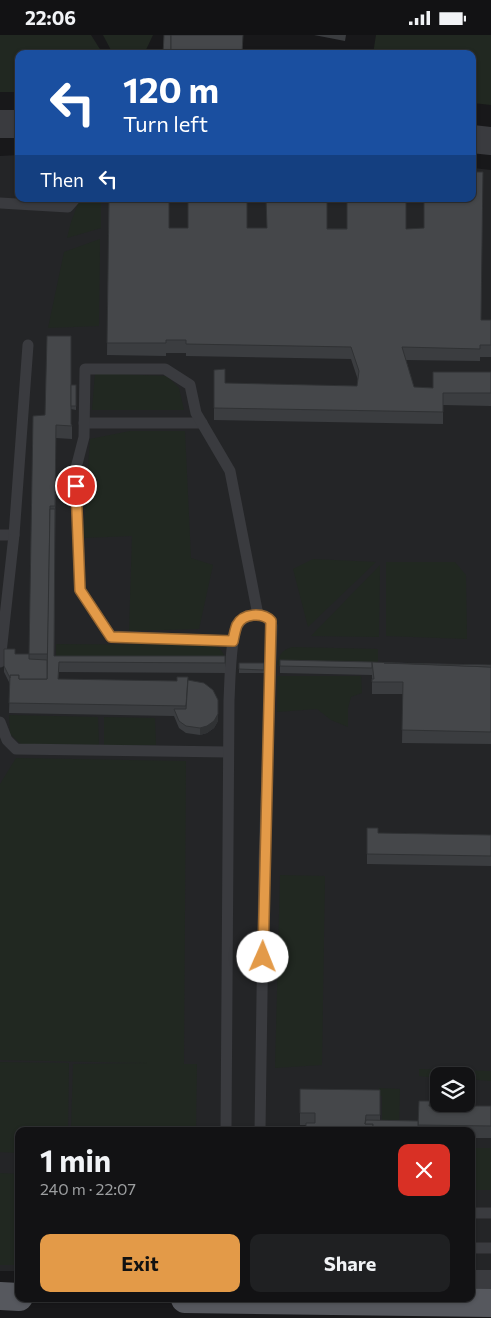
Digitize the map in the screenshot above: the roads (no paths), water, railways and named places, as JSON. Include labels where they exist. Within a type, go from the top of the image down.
[{"type":"main road","points":[[0,1296],[15,1297]]},
{"type":"main road","points":[[439,1302],[491,1303]]},
{"type":"street","points":[[0,124],[15,123]]},
{"type":"street","points":[[476,139],[491,141]]},
{"type":"street","points":[[475,1281],[491,1281]]},
{"type":"lane","points":[[0,203],[68,207],[72,202]]},
{"type":"lane","points":[[0,662],[14,535],[28,345]]},
{"type":"lane","points":[[233,641],[111,637],[80,590],[76,468],[84,437],[85,369],[165,369],[190,385],[196,413],[230,471],[258,615]]},
{"type":"lane","points":[[84,423],[202,423]]},
{"type":"lane","points":[[0,535],[14,535]]},
{"type":"lane","points":[[226,1127],[229,700],[233,641],[238,623],[246,617],[258,615],[268,617],[272,626],[264,861],[260,1127]]},
{"type":"lane","points":[[0,722],[3,742],[16,749],[228,752]]},
{"type":"lane","points":[[475,1213],[491,1213]]},
{"type":"lane","points":[[475,1247],[491,1248]]}]
